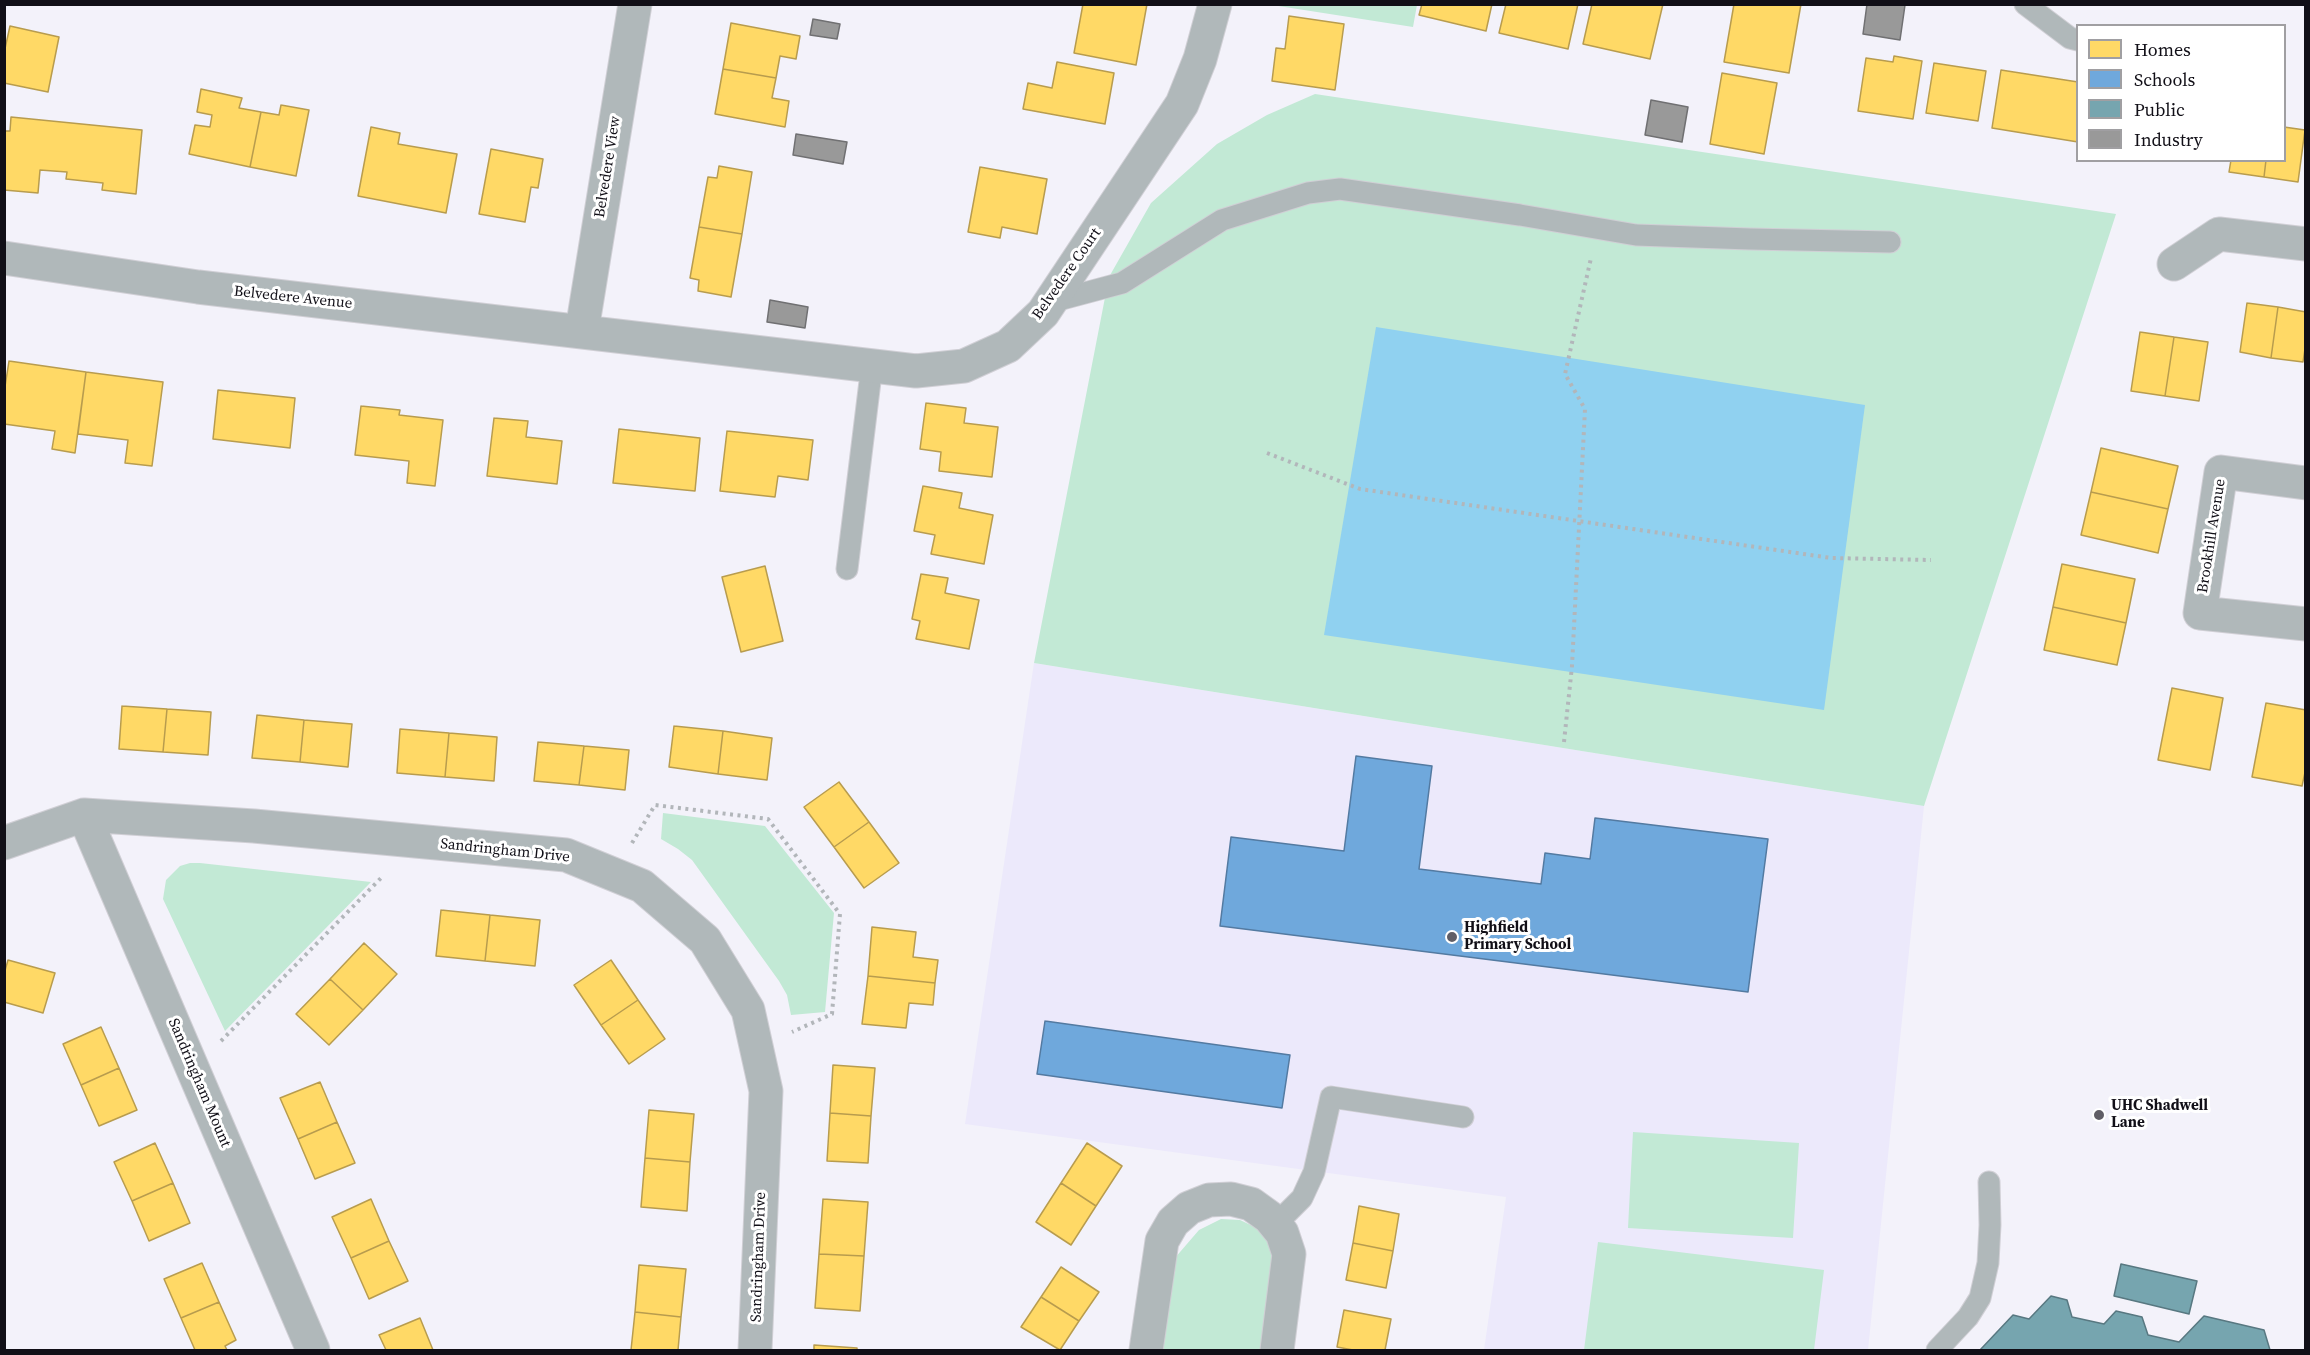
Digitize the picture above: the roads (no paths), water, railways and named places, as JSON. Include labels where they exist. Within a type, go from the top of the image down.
[{"type":"street","name":"Belvedere View","points":[[582,330],[635,4]]},
{"type":"street","name":"Belvedere Court","points":[[582,330],[916,370],[964,366],[1008,346],[1043,313],[1051,302],[1182,104],[1200,59],[1215,4]]},
{"type":"street","points":[[2174,264],[2219,234],[2306,244]]},
{"type":"street","name":"Belvedere Avenue","points":[[4,258],[198,287],[582,330]]},
{"type":"street","name":"Brookhill Avenue","points":[[2306,483],[2221,472],[2200,613],[2306,624]]},
{"type":"street","name":"Sandringham Drive","points":[[4,843],[84,815],[254,826],[566,855],[642,886],[705,939],[748,1010],[766,1091],[755,1350]]},
{"type":"street","name":"Sandringham Mount","points":[[84,815],[313,1350]]},
{"type":"street","points":[[1146,1350],[1162,1241],[1173,1222],[1189,1208],[1209,1200],[1231,1199],[1251,1204],[1276,1224],[1282,1233],[1289,1254],[1277,1350]]},
{"type":"lane","points":[[2025,4],[2070,38],[2076,40]]},
{"type":"lane","points":[[1051,302],[1122,283],[1221,220],[1308,193],[1340,189],[1520,215],[1636,235],[1750,240],[1890,242]]},
{"type":"lane","points":[[847,569],[872,365]]},
{"type":"lane","points":[[1276,1224],[1302,1198],[1314,1172],[1331,1097],[1463,1117]]},
{"type":"lane","points":[[1937,1350],[1968,1317],[1980,1298],[1988,1263],[1989,1182]]},
{"type":"water","points":[[1376,327],[1865,405],[1824,710],[1324,635]]},
{"type":"place","name":"Highfield Primary School","points":[[1452,937]]},
{"type":"place","name":"UHC Shadwell Lane","points":[[2099,1115]]}]
